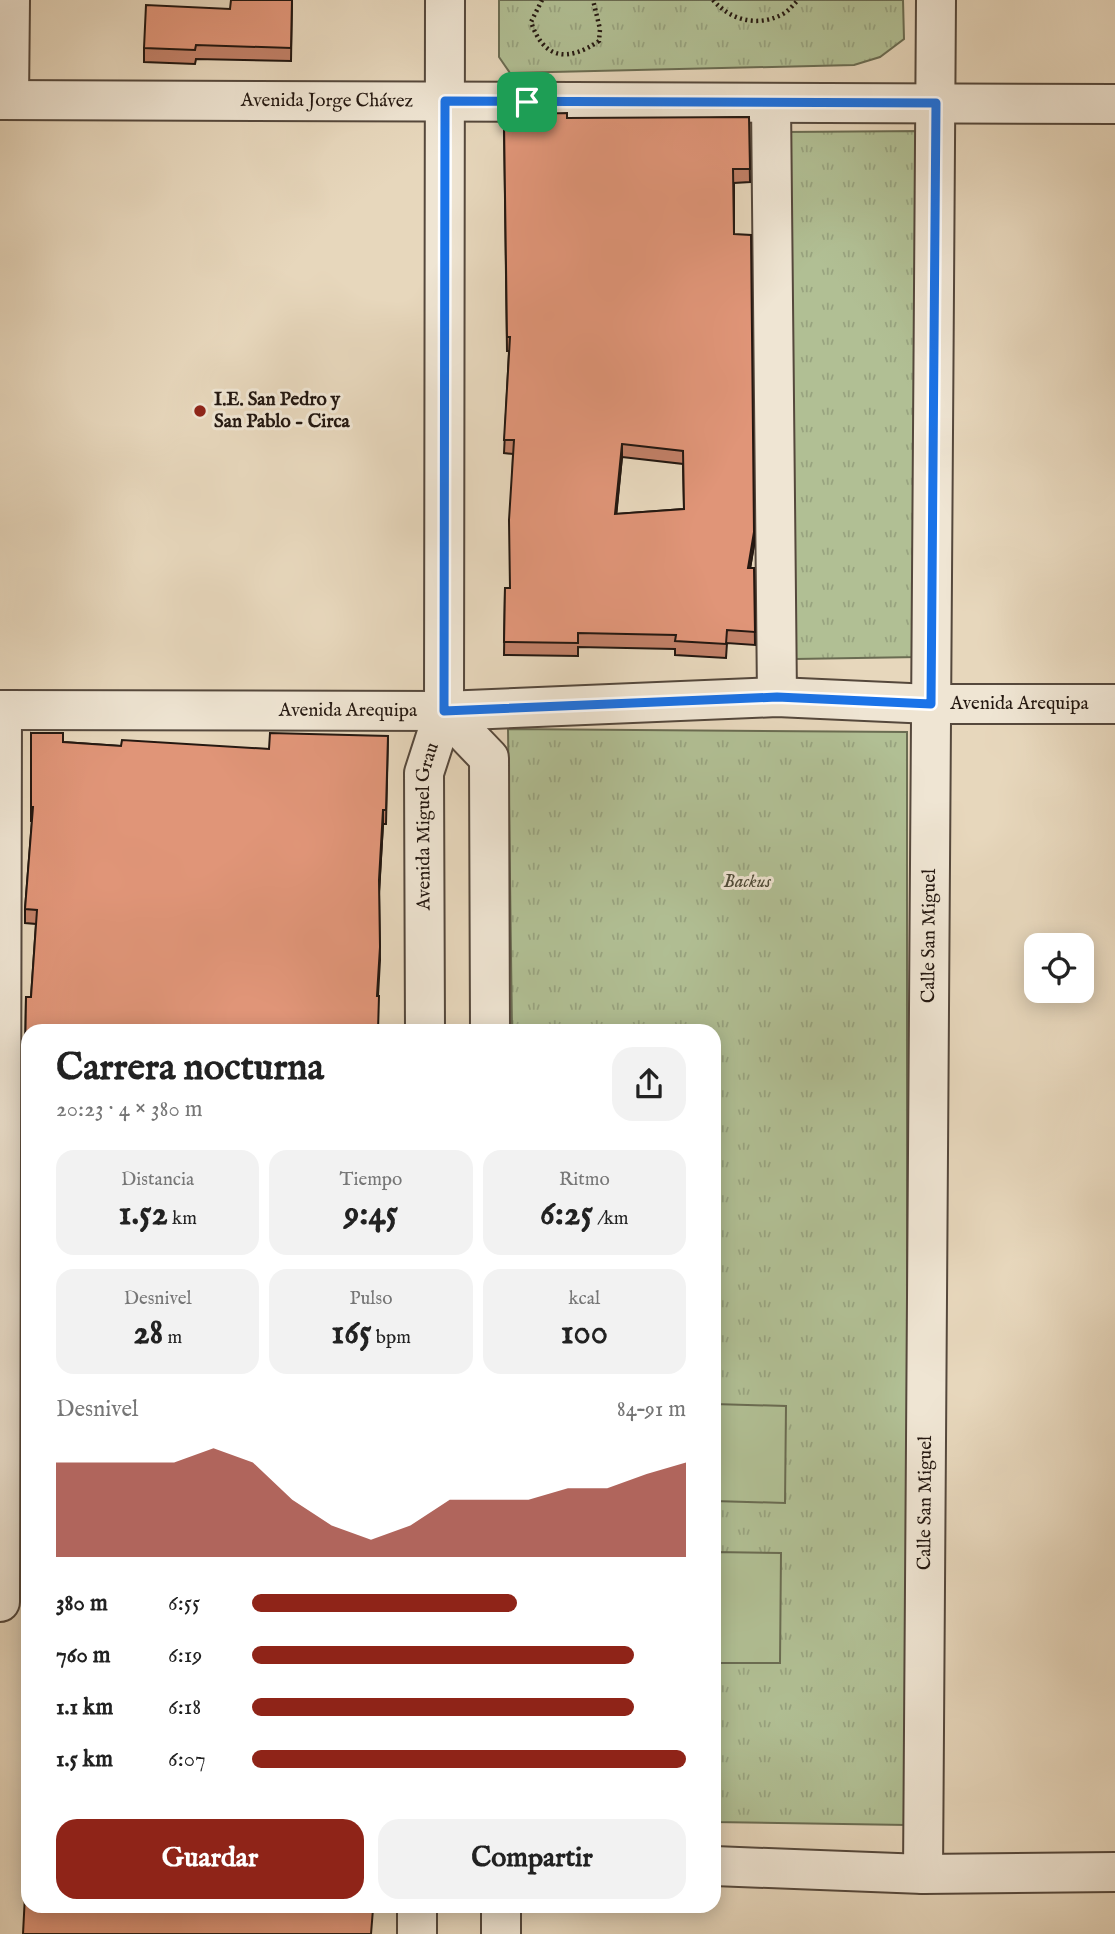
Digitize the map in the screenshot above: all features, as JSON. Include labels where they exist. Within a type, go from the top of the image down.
[{"type":"street","points":[[4,100],[10,0]]},
{"type":"street","points":[[444,711],[445,0]]},
{"type":"street","name":"Calle San Miguel","points":[[923,1874],[936,0]]},
{"type":"street","name":"Avenida Jorge Chávez","points":[[4,100],[1115,104]]},
{"type":"street","points":[[771,103],[777,697]]},
{"type":"street","name":"Avenida Arequipa","points":[[1,710],[444,711],[777,697],[931,704],[1115,704]]},
{"type":"street","points":[[0,1602],[1,710]]},
{"type":"street","name":"Avenida Miguel Grau","points":[[425,1024],[424,773],[444,711],[489,758],[490,1024]]},
{"type":"street","points":[[0,1255],[21,1255]]},
{"type":"street","points":[[721,1866],[923,1874],[1115,1872]]},
{"type":"street","points":[[417,1913],[417,1934]]},
{"type":"street","points":[[501,1913],[501,1934]]},
{"type":"path","points":[[542,0],[531,22],[536,36],[546,49],[569,55],[581,53],[599,41],[600,29],[593,0]]},
{"type":"path","points":[[713,0],[721,9],[749,22],[783,15],[799,0]]},
{"type":"green space","points":[[499,0],[903,0],[904,39],[880,57],[854,65],[510,73],[499,57]]},
{"type":"green space","points":[[923,131],[919,657],[795,659],[785,132]]},
{"type":"green space","name":"Backus","points":[[508,729],[907,732],[907,1825],[721,1822],[721,1024],[512,1024]]},
{"type":"green space","points":[[721,1404],[786,1406],[785,1503],[721,1501]]},
{"type":"green space","points":[[721,1552],[781,1553],[780,1663],[721,1663]]},
{"type":"building","points":[[231,0],[292,0],[291,48],[196,45],[195,50],[144,48],[146,5],[230,9]]},
{"type":"building","points":[[567,113],[567,118],[749,117],[750,169],[733,169],[734,234],[751,235],[754,532],[748,568],[754,568],[755,632],[727,630],[726,644],[675,641],[676,635],[578,633],[578,643],[504,642],[505,588],[510,588],[509,520],[514,440],[504,440],[510,337],[507,337],[504,123],[530,122],[530,114]],"holes":[[[622,444],[683,451],[684,509],[615,514]]]},
{"type":"building","points":[[31,733],[63,733],[63,742],[121,746],[122,740],[269,749],[270,733],[388,736],[386,810],[383,810],[379,880],[378,1024],[26,1024],[26,997],[31,997],[37,910],[25,909],[31,807]]},
{"type":"building","points":[[24,1913],[373,1913],[371,1934],[23,1934]]},
{"type":"place","name":"I.E. San Pedro y San Pablo - Circa","points":[[200,411]]},
{"type":"route","points":[[445,101],[527,102],[936,103],[931,704],[777,697],[444,711],[445,101]]}]
